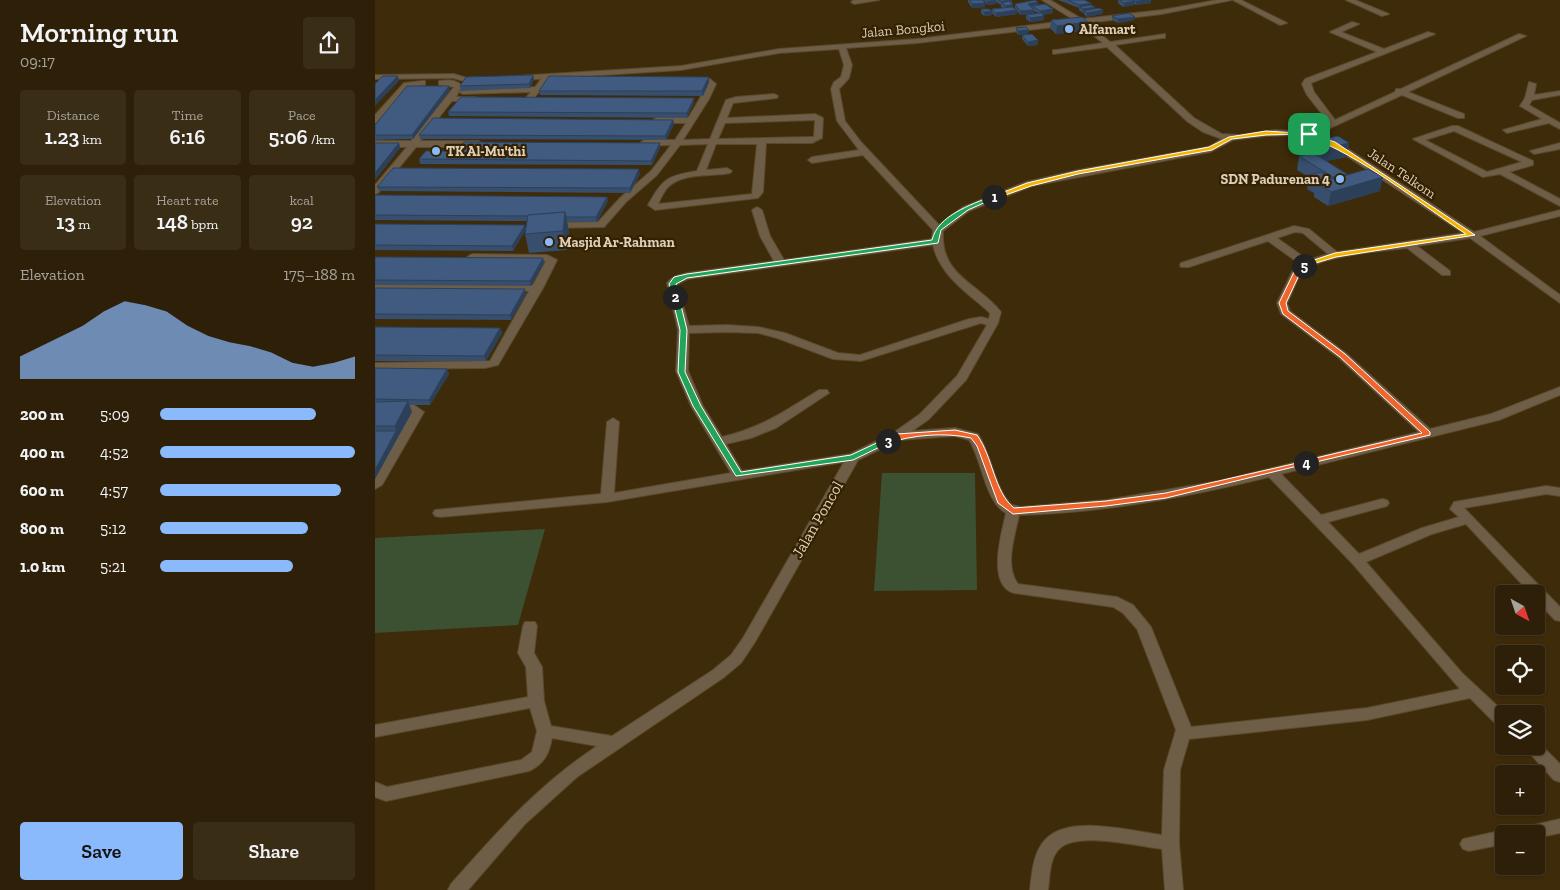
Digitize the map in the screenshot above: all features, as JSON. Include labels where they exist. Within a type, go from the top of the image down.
[{"type":"street","points":[[853,1],[876,0]]},
{"type":"street","name":"Jalan Telkom","points":[[1045,0],[1083,21],[1110,43],[1193,122],[1213,134],[1231,138],[1266,133],[1309,134],[1333,144],[1471,235],[1560,300]]},
{"type":"street","name":"Jalan Bongkoi","points":[[505,78],[673,69],[779,51],[917,41],[1162,12],[1229,0]]},
{"type":"street","points":[[1236,0],[1283,24]]},
{"type":"street","points":[[1349,0],[1385,14]]},
{"type":"street","points":[[853,1],[864,10]]},
{"type":"street","points":[[1355,24],[1334,32],[1384,52]]},
{"type":"street","points":[[1333,122],[1310,93],[1306,84],[1431,34]]},
{"type":"street","points":[[1056,52],[1162,36]]},
{"type":"street","points":[[1309,134],[1522,36]]},
{"type":"street","points":[[842,47],[848,65],[845,78],[835,90],[841,121],[865,152],[938,230]]},
{"type":"street","points":[[375,77],[454,76],[467,80],[495,79]]},
{"type":"street","points":[[529,99],[544,80],[549,79],[645,80]]},
{"type":"street","points":[[539,226],[601,225],[619,200],[654,172],[680,144],[701,99],[712,84],[710,81],[684,80]]},
{"type":"street","points":[[375,120],[407,85],[454,83],[458,86],[453,96],[413,144],[398,169],[375,191]]},
{"type":"street","points":[[1532,84],[1529,98],[1524,106],[1560,126]]},
{"type":"street","points":[[453,96],[535,89]]},
{"type":"street","points":[[1399,91],[1461,116]]},
{"type":"street","points":[[1529,98],[1560,93]]},
{"type":"street","points":[[700,174],[721,120],[732,100],[753,94],[774,96]]},
{"type":"street","points":[[453,96],[539,99]]},
{"type":"street","points":[[637,144],[816,140],[819,118],[721,120]]},
{"type":"street","points":[[1507,130],[1560,118]]},
{"type":"street","points":[[434,119],[444,119]]},
{"type":"street","points":[[651,120],[690,120]]},
{"type":"street","points":[[1501,171],[1530,162],[1455,128],[1417,139],[1486,175],[1501,171],[1560,203]]},
{"type":"street","points":[[440,513],[607,498],[853,457],[897,436],[924,417],[962,378],[993,324],[996,312],[964,287],[948,270],[935,242],[938,230],[966,209],[1029,184],[1078,172],[1210,149],[1231,138]]},
{"type":"street","points":[[727,170],[700,174],[666,184],[653,205],[655,207],[755,196],[758,192],[762,141]]},
{"type":"street","points":[[375,144],[491,144]]},
{"type":"street","points":[[1534,151],[1560,146]]},
{"type":"street","points":[[812,160],[865,152]]},
{"type":"street","points":[[634,172],[654,172]]},
{"type":"street","points":[[757,210],[765,236],[780,262]]},
{"type":"street","points":[[1428,434],[1343,356],[1285,312],[1282,303],[1297,272],[1307,264],[1335,255],[1471,235],[1560,212]]},
{"type":"street","points":[[1185,265],[1302,229],[1335,255]]},
{"type":"street","points":[[1270,238],[1307,264]]},
{"type":"street","points":[[739,475],[697,406],[682,372],[684,330],[672,284],[677,279],[780,262],[935,242]]},
{"type":"street","points":[[1407,243],[1446,273]]},
{"type":"street","points":[[375,366],[490,364],[494,362],[515,330],[552,260],[463,257]]},
{"type":"street","points":[[375,287],[538,288]]},
{"type":"street","points":[[684,330],[751,329],[771,333],[836,358],[847,360],[861,358],[973,321],[981,320],[993,324]]},
{"type":"street","points":[[495,329],[515,330]]},
{"type":"street","points":[[897,436],[955,432],[974,437],[981,446],[1002,503],[1013,511],[1106,504],[1166,495],[1495,417],[1560,391]]},
{"type":"street","points":[[718,442],[747,435],[772,425],[823,393]]},
{"type":"street","points":[[375,408],[414,408],[418,412],[375,485]]},
{"type":"street","points":[[607,498],[613,422]]},
{"type":"street","name":"Jalan Poncol","points":[[457,890],[519,819],[571,772],[613,742],[719,674],[736,659],[749,642],[853,457]]},
{"type":"street","points":[[1271,471],[1357,560],[1472,692],[1495,714]]},
{"type":"street","points":[[1560,492],[1546,490],[1457,506],[1560,616]]},
{"type":"street","points":[[1320,520],[1382,503]]},
{"type":"street","points":[[1013,511],[1006,536],[1007,581],[1019,590],[1117,602],[1127,609],[1144,627],[1184,730],[1172,770],[1170,843],[1174,890]]},
{"type":"street","points":[[1357,560],[1427,531],[1469,518]]},
{"type":"street","points":[[375,789],[386,794],[535,762],[541,754],[545,731],[536,701],[535,667],[526,653],[530,626]]},
{"type":"street","points":[[1184,730],[1188,733],[1247,728],[1334,717],[1401,708],[1472,692]]},
{"type":"street","points":[[375,730],[536,701]]},
{"type":"street","points":[[545,731],[613,742]]},
{"type":"street","points":[[1543,755],[1557,766]]},
{"type":"street","points":[[1545,829],[1560,826]]},
{"type":"street","points":[[1039,890],[1044,854],[1061,838],[1072,833],[1082,832],[1170,843]]},
{"type":"street","points":[[1469,844],[1495,839]]},
{"type":"green space","points":[[882,473],[975,473],[977,590],[874,591]]},
{"type":"green space","points":[[545,529],[518,625],[375,633],[375,538]]},
{"type":"building","points":[[970,0],[983,0],[985,3],[972,4]]},
{"type":"building","points":[[1035,0],[1038,2],[1028,4],[1034,10],[1020,11],[1015,4]]},
{"type":"building","points":[[1068,0],[1084,0],[1091,3],[1079,5]]},
{"type":"building","points":[[1119,0],[1133,0],[1135,1],[1124,3]]},
{"type":"building","points":[[1009,1],[1013,4],[1006,6],[1001,3]]},
{"type":"building","points":[[1045,4],[1053,9],[1040,11],[1032,6]]},
{"type":"building","points":[[1091,5],[1095,7],[1083,9],[1080,7]]},
{"type":"building","points":[[1012,7],[1017,10],[996,13],[992,9]]},
{"type":"building","points":[[1099,8],[1103,10],[1087,13],[1084,11]]},
{"type":"building","points":[[981,9],[989,9],[992,11],[984,12]]},
{"type":"building","points":[[1041,13],[1044,16],[1030,18],[1026,15]]},
{"type":"building","points":[[1129,13],[1135,17],[1118,19],[1112,16]]},
{"type":"building","points":[[1082,17],[1088,22],[1057,26],[1051,20]]},
{"type":"building","points":[[1026,27],[1029,30],[1018,31],[1016,28]]},
{"type":"building","points":[[1032,34],[1038,40],[1028,42],[1022,35]]},
{"type":"building","points":[[533,75],[529,84],[460,86],[466,77]]},
{"type":"building","points":[[383,76],[398,76],[375,100],[375,84]]},
{"type":"building","points":[[549,76],[709,77],[702,91],[539,91]]},
{"type":"building","points":[[407,86],[449,86],[412,135],[375,135],[375,125]]},
{"type":"building","points":[[461,97],[694,98],[687,113],[448,112]]},
{"type":"building","points":[[433,118],[673,120],[665,136],[419,135]]},
{"type":"building","points":[[1338,136],[1349,143],[1323,149],[1311,142]]},
{"type":"building","points":[[464,142],[660,143],[651,161],[419,159],[426,151],[457,151]]},
{"type":"building","points":[[376,143],[399,143],[375,173],[375,145]]},
{"type":"building","points":[[1313,153],[1347,174],[1333,177],[1299,156]]},
{"type":"building","points":[[393,168],[639,169],[630,188],[377,187]]},
{"type":"building","points":[[1368,169],[1383,177],[1331,192],[1316,183],[1321,182],[1309,175],[1321,172],[1333,179]]},
{"type":"building","points":[[375,195],[607,197],[596,217],[566,217],[565,212],[528,216],[375,215]]},
{"type":"building","points":[[565,212],[563,231],[525,234],[528,215]]},
{"type":"building","points":[[375,224],[525,225],[512,246],[375,245]]},
{"type":"building","points":[[375,257],[543,258],[530,281],[375,280]]},
{"type":"building","points":[[375,288],[525,289],[510,315],[375,314]]},
{"type":"building","points":[[375,327],[500,328],[484,356],[375,355]]},
{"type":"building","points":[[375,368],[447,369],[429,400],[375,399]]},
{"type":"building","points":[[408,401],[395,426],[375,426],[375,402]]},
{"type":"building","points":[[375,431],[396,431],[375,470]]},
{"type":"place","name":"Alfamart","points":[[1069,29]]},
{"type":"place","name":"TK Al-Mu'thi","points":[[436,151]]},
{"type":"place","name":"SDN Padurenan 4","points":[[1340,179]]},
{"type":"place","name":"Masjid Ar-Rahman","points":[[549,242]]},
{"type":"route","points":[[1292,132],[1309,134],[1333,144],[1356,158],[1471,235],[1335,255],[1307,264],[1297,272],[1282,303],[1285,312],[1294,321],[1343,356],[1428,434],[1219,485],[1166,495],[1106,504],[1013,511],[1009,510],[1002,503],[981,446],[974,437],[965,433],[897,436],[853,457],[739,475],[697,406],[682,372],[684,330],[672,284],[677,279],[780,262],[935,242],[938,230],[966,209],[979,202],[1029,184],[1145,159],[1210,149],[1231,138],[1266,133],[1292,132]]}]
